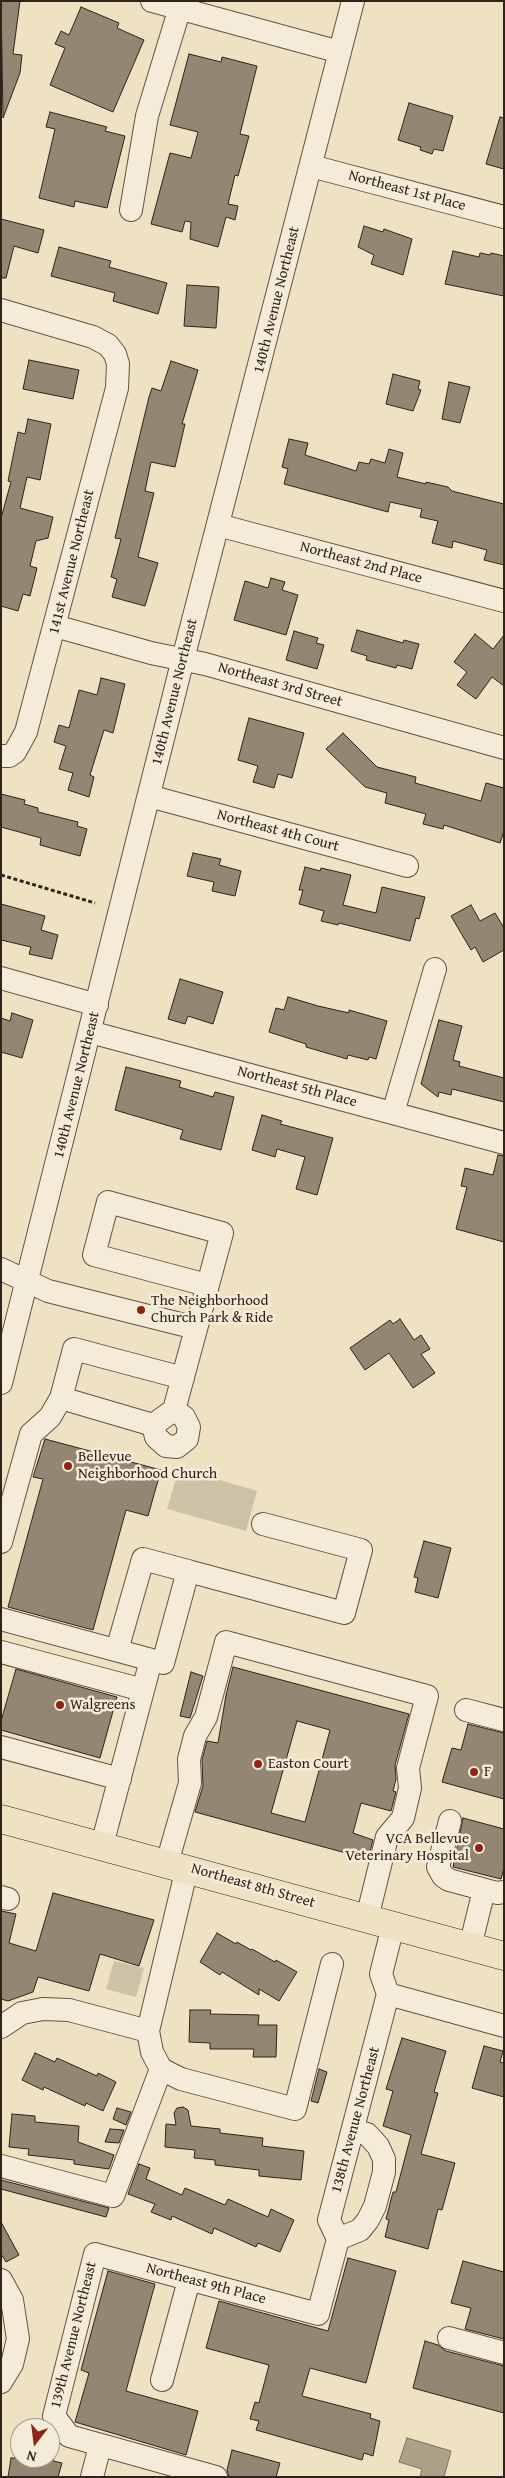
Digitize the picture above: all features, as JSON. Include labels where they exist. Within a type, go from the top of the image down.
[{"type":"main road","name":"Northeast 8th Street","points":[[1,1818],[504,1956]]},
{"type":"street","points":[[152,1],[181,6],[340,52]]},
{"type":"street","name":"140th Avenue Northeast","points":[[1,1383],[148,796],[353,1]]},
{"type":"street","points":[[131,210],[147,116],[181,6]]},
{"type":"street","name":"Northeast 1st Place","points":[[311,166],[504,217]]},
{"type":"street","name":"141st Avenue Northeast","points":[[1,310],[93,337],[108,345],[115,354],[118,364],[117,388],[55,626],[21,745],[9,756],[1,756]]},
{"type":"street","name":"Northeast 2nd Place","points":[[218,525],[504,601]]},
{"type":"street","name":"Northeast 3rd Street","points":[[55,626],[183,659],[504,748]]},
{"type":"street","name":"Northeast 4th Court","points":[[148,796],[407,866]]},
{"type":"street","points":[[393,1113],[435,969]]},
{"type":"street","points":[[1,978],[97,1005]]},
{"type":"street","name":"Northeast 5th Place","points":[[90,1032],[504,1143]]},
{"type":"street","points":[[153,1425],[174,1410],[222,1234],[108,1202],[94,1255],[207,1285]]},
{"type":"street","points":[[1,1269],[48,1291],[196,1328]]},
{"type":"street","points":[[1,1542],[32,1434],[50,1417],[61,1398],[74,1349],[183,1378]]},
{"type":"street","points":[[61,1398],[153,1425]]},
{"type":"street","points":[[153,1425],[156,1437],[166,1446],[178,1447],[187,1439],[189,1427],[184,1417],[174,1410]]},
{"type":"street","points":[[117,1650],[142,1559],[344,1613],[361,1550],[263,1524]]},
{"type":"street","points":[[1,1619],[163,1663],[188,1571]]},
{"type":"street","name":"138th Avenue Northeast","points":[[177,1865],[190,1783],[189,1759],[195,1736],[206,1717],[226,1642],[427,1696],[408,1768],[410,1788],[403,1818],[387,1837],[380,1922],[381,1974],[388,1994],[354,2131],[329,2220],[338,2239]]},
{"type":"street","points":[[1,1652],[143,1690]]},
{"type":"street","points":[[102,1845],[151,1660]]},
{"type":"street","points":[[466,1710],[504,1720]]},
{"type":"street","points":[[1,1747],[120,1779]]},
{"type":"street","points":[[450,1821],[438,1867],[442,1876],[449,1880],[494,1891],[470,1947]]},
{"type":"street","points":[[177,1865],[148,2031],[152,2052],[160,2069],[181,2079],[295,2109],[332,1964]]},
{"type":"street","points":[[388,1994],[504,2026]]},
{"type":"street","points":[[1,2027],[22,2013],[43,2009],[69,2010],[148,2031]]},
{"type":"street","points":[[1,2166],[113,2196],[160,2069]]},
{"type":"street","points":[[338,2239],[360,2230],[368,2220],[375,2206],[384,2172],[384,2159],[378,2146],[367,2134],[354,2131]]},
{"type":"street","name":"Northeast 9th Place","points":[[95,2254],[318,2314],[338,2239]]},
{"type":"street","name":"139th Avenue Northeast","points":[[95,2254],[54,2416],[69,2436],[100,2446]]},
{"type":"street","points":[[1,2280],[12,2300],[18,2338],[12,2364],[1,2382]]},
{"type":"street","points":[[162,2380],[189,2280]]},
{"type":"street","points":[[448,2338],[504,2353]]},
{"type":"street","points":[[92,2477],[100,2446],[216,2477]]},
{"type":"path","points":[[1,875],[96,903]]},
{"type":"shaded area","points":[[179,1468],[257,1491],[246,1531],[167,1509]]},
{"type":"shaded area","points":[[114,1961],[144,1968],[136,1997],[106,1989]]},
{"type":"shaded area","points":[[407,2438],[451,2451],[444,2477],[420,2477],[422,2469],[399,2462]]},
{"type":"building","points":[[1,1],[20,1],[13,54],[22,55],[20,73],[3,118]]},
{"type":"building","points":[[81,7],[119,23],[117,28],[144,40],[113,112],[50,85],[65,48],[55,44],[61,31],[69,35]]},
{"type":"building","points":[[189,54],[221,62],[222,57],[257,66],[240,134],[249,136],[238,176],[235,175],[228,204],[238,206],[235,220],[226,217],[218,247],[190,239],[191,222],[185,221],[182,232],[151,224],[170,153],[191,158],[198,132],[170,125]]},
{"type":"building","points":[[409,103],[453,116],[443,151],[434,149],[432,154],[420,150],[421,147],[398,140]]},
{"type":"building","points":[[50,112],[107,127],[105,131],[125,136],[107,208],[75,201],[74,207],[39,198],[55,129],[46,127]]},
{"type":"building","points":[[500,117],[504,118],[504,169],[486,164]]},
{"type":"building","points":[[1,219],[44,230],[38,253],[14,246],[6,278],[1,278]]},
{"type":"building","points":[[364,226],[383,232],[384,229],[412,239],[403,275],[371,264],[374,255],[358,247]]},
{"type":"building","points":[[59,247],[111,261],[109,267],[167,283],[158,314],[113,301],[115,293],[51,276]]},
{"type":"building","points":[[453,251],[479,257],[480,253],[504,256],[504,296],[445,284]]},
{"type":"building","points":[[187,285],[219,287],[216,328],[184,326]]},
{"type":"building","points":[[29,360],[79,370],[73,399],[23,389]]},
{"type":"building","points":[[171,361],[198,370],[182,424],[185,424],[175,467],[151,462],[145,491],[154,493],[138,557],[158,563],[145,606],[112,597],[117,579],[111,577],[121,539],[115,538],[149,397],[152,388],[161,391]]},
{"type":"building","points":[[393,374],[420,381],[418,389],[421,390],[413,411],[386,404]]},
{"type":"building","points":[[449,382],[470,387],[460,423],[442,419]]},
{"type":"building","points":[[28,419],[51,424],[40,480],[27,477],[20,508],[53,517],[48,538],[36,541],[30,566],[37,568],[30,596],[23,594],[18,611],[1,606],[1,518],[11,482],[8,481],[18,432],[25,434]]},
{"type":"building","points":[[289,439],[308,443],[305,455],[356,471],[359,462],[369,464],[371,459],[385,463],[389,449],[403,453],[397,477],[448,487],[452,491],[504,504],[504,565],[484,560],[487,550],[453,541],[452,548],[432,543],[438,521],[420,517],[422,509],[390,502],[388,512],[284,484],[288,469],[282,467]]},
{"type":"building","points":[[271,578],[285,582],[282,590],[298,595],[286,635],[234,620],[245,581],[268,588]]},
{"type":"building","points":[[357,630],[403,643],[404,640],[419,644],[412,669],[397,665],[396,668],[366,660],[367,656],[351,651]]},
{"type":"building","points":[[294,631],[318,638],[316,643],[324,645],[317,669],[286,660]]},
{"type":"building","points":[[475,634],[493,649],[504,635],[504,686],[492,677],[476,699],[457,685],[467,672],[454,662]]},
{"type":"building","points":[[101,678],[125,684],[113,733],[104,730],[90,775],[94,777],[89,797],[68,790],[73,773],[59,769],[66,746],[54,742],[59,725],[69,728],[79,690],[97,695]]},
{"type":"building","points":[[249,718],[304,733],[292,778],[278,774],[274,788],[253,782],[258,766],[238,760]]},
{"type":"building","points":[[343,733],[377,767],[416,777],[415,783],[481,801],[486,783],[504,788],[504,831],[500,843],[444,825],[443,829],[423,824],[426,814],[385,803],[387,793],[365,787],[326,749]]},
{"type":"building","points":[[1,794],[25,800],[24,804],[38,808],[38,812],[78,822],[77,826],[87,829],[80,856],[40,845],[41,838],[1,827]]},
{"type":"building","points":[[193,853],[221,859],[219,865],[241,871],[235,896],[212,891],[214,882],[187,876]]},
{"type":"building","points":[[305,867],[320,871],[321,868],[351,875],[343,905],[376,913],[382,887],[425,897],[419,919],[416,918],[410,941],[339,923],[338,925],[321,921],[324,911],[299,904],[303,890],[299,890]]},
{"type":"building","points":[[1,904],[45,916],[41,930],[58,935],[52,959],[29,954],[31,947],[1,940]]},
{"type":"building","points":[[471,905],[480,921],[495,913],[504,928],[504,950],[483,962],[475,947],[471,950],[451,916]]},
{"type":"building","points":[[180,979],[223,992],[213,1024],[188,1016],[185,1024],[168,1019]]},
{"type":"building","points":[[288,997],[349,1013],[349,1010],[387,1021],[376,1059],[369,1057],[368,1060],[348,1055],[347,1059],[306,1047],[306,1044],[269,1032],[276,1008],[284,1010]]},
{"type":"building","points":[[12,1013],[33,1020],[22,1058],[1,1052],[1,1018],[10,1021]]},
{"type":"building","points":[[439,1020],[462,1026],[453,1060],[460,1062],[459,1066],[504,1078],[504,1102],[452,1089],[451,1095],[439,1092],[438,1097],[421,1084]]},
{"type":"building","points":[[126,1067],[181,1081],[179,1087],[213,1097],[215,1092],[234,1097],[221,1150],[180,1139],[183,1130],[115,1110]]},
{"type":"building","points":[[262,1115],[282,1121],[280,1124],[333,1138],[317,1195],[296,1189],[305,1157],[277,1149],[275,1157],[252,1150]]},
{"type":"building","points":[[498,1155],[504,1156],[504,1242],[456,1229],[467,1187],[461,1186],[465,1168],[493,1175]]},
{"type":"building","points":[[400,1319],[414,1340],[421,1335],[430,1349],[421,1354],[435,1373],[413,1388],[389,1353],[365,1370],[350,1348],[390,1320],[393,1324]]},
{"type":"building","points":[[45,1439],[161,1470],[148,1516],[126,1510],[93,1630],[8,1607],[43,1479],[33,1477]]},
{"type":"building","points":[[424,1541],[451,1548],[438,1598],[415,1592],[418,1578],[414,1577]]},
{"type":"building","name":"Easton Court","points":[[233,1667],[409,1714],[395,1765],[396,1779],[393,1791],[396,1792],[391,1811],[361,1803],[353,1833],[373,1840],[368,1859],[195,1812],[203,1786],[202,1760],[207,1741],[218,1743]],"holes":[[[297,1721],[330,1730],[305,1822],[271,1813]]]},
{"type":"building","name":"Walgreens","points":[[16,1669],[117,1697],[100,1758],[1,1730],[1,1721]]},
{"type":"building","points":[[191,1672],[203,1676],[190,1718],[180,1716]]},
{"type":"building","name":"F","points":[[468,1724],[504,1733],[504,1799],[442,1782],[452,1748],[461,1750]]},
{"type":"building","name":"VCA Bellevue Veterinary Hospital","points":[[463,1818],[504,1829],[504,1868],[501,1879],[453,1867]]},
{"type":"building","points":[[53,1893],[154,1920],[139,1966],[100,1954],[89,1991],[38,1977],[33,1992],[8,2001],[1,1999],[1,1911],[16,1914],[9,1943],[36,1951]]},
{"type":"building","points":[[217,1933],[275,1962],[276,1960],[297,1972],[279,2001],[259,1989],[259,1995],[222,1972],[220,1975],[200,1962]]},
{"type":"building","points":[[190,2010],[211,2010],[210,2014],[259,2015],[258,2025],[277,2025],[276,2057],[253,2057],[254,2049],[210,2049],[210,2043],[189,2042]]},
{"type":"building","points":[[402,2038],[446,2051],[434,2092],[438,2093],[421,2154],[455,2163],[442,2210],[438,2209],[428,2249],[385,2237],[389,2220],[386,2219],[393,2192],[396,2192],[411,2135],[383,2126],[393,2091],[386,2089]]},
{"type":"building","points":[[484,2046],[503,2051],[500,2062],[504,2063],[504,2097],[472,2088]]},
{"type":"building","points":[[35,2053],[55,2062],[57,2058],[97,2076],[98,2073],[116,2082],[103,2111],[86,2103],[85,2106],[44,2087],[43,2090],[22,2080]]},
{"type":"building","points":[[319,2069],[327,2072],[318,2103],[311,2101]]},
{"type":"building","points":[[183,2107],[188,2110],[191,2126],[220,2129],[220,2133],[263,2138],[262,2146],[304,2151],[301,2180],[259,2176],[259,2170],[215,2165],[215,2160],[194,2158],[195,2150],[165,2147],[166,2124],[176,2125],[174,2113],[177,2108]]},
{"type":"building","points":[[117,2108],[131,2112],[126,2125],[113,2119]]},
{"type":"building","points":[[12,2114],[35,2116],[35,2122],[79,2126],[78,2142],[114,2155],[109,2169],[74,2164],[74,2160],[28,2155],[29,2149],[9,2147]]},
{"type":"building","points":[[110,2129],[124,2130],[119,2143],[105,2142]]},
{"type":"building","points":[[139,2164],[150,2168],[146,2179],[182,2195],[185,2188],[225,2205],[228,2199],[268,2217],[271,2209],[294,2220],[280,2252],[258,2243],[256,2247],[214,2228],[212,2234],[172,2216],[171,2220],[151,2212],[155,2204],[128,2194]]},
{"type":"building","points":[[1,2180],[109,2208],[106,2217],[1,2189]]},
{"type":"building","points":[[1,2222],[19,2255],[6,2262],[1,2254]]},
{"type":"building","points":[[348,2258],[396,2271],[366,2383],[310,2368],[302,2396],[371,2414],[370,2418],[380,2421],[373,2456],[364,2453],[362,2460],[256,2430],[259,2421],[250,2419],[255,2402],[259,2403],[269,2365],[206,2348],[219,2301],[328,2331]]},
{"type":"building","points":[[463,2261],[504,2272],[504,2339],[465,2329],[471,2308],[451,2303]]},
{"type":"building","points":[[108,2271],[155,2284],[126,2391],[198,2411],[186,2455],[75,2422],[89,2373],[81,2370]]},
{"type":"building","points":[[425,2341],[438,2345],[446,2351],[504,2366],[504,2413],[413,2388]]},
{"type":"building","points":[[232,2450],[280,2463],[276,2477],[229,2477],[227,2470]]},
{"type":"building","points":[[60,2463],[62,2463],[58,2477],[8,2477],[10,2464],[10,2468],[60,2468]]},
{"type":"place","name":"The Neighborhood Church Park & Ride","points":[[141,1310]]},
{"type":"place","name":"Bellevue Neighborhood Church","points":[[68,1466]]},
{"type":"place","name":"Walgreens","points":[[60,1705]]},
{"type":"place","name":"Easton Court","points":[[258,1764]]},
{"type":"place","name":"F","points":[[474,1772]]},
{"type":"place","name":"VCA Bellevue Veterinary Hospital","points":[[479,1848]]}]
